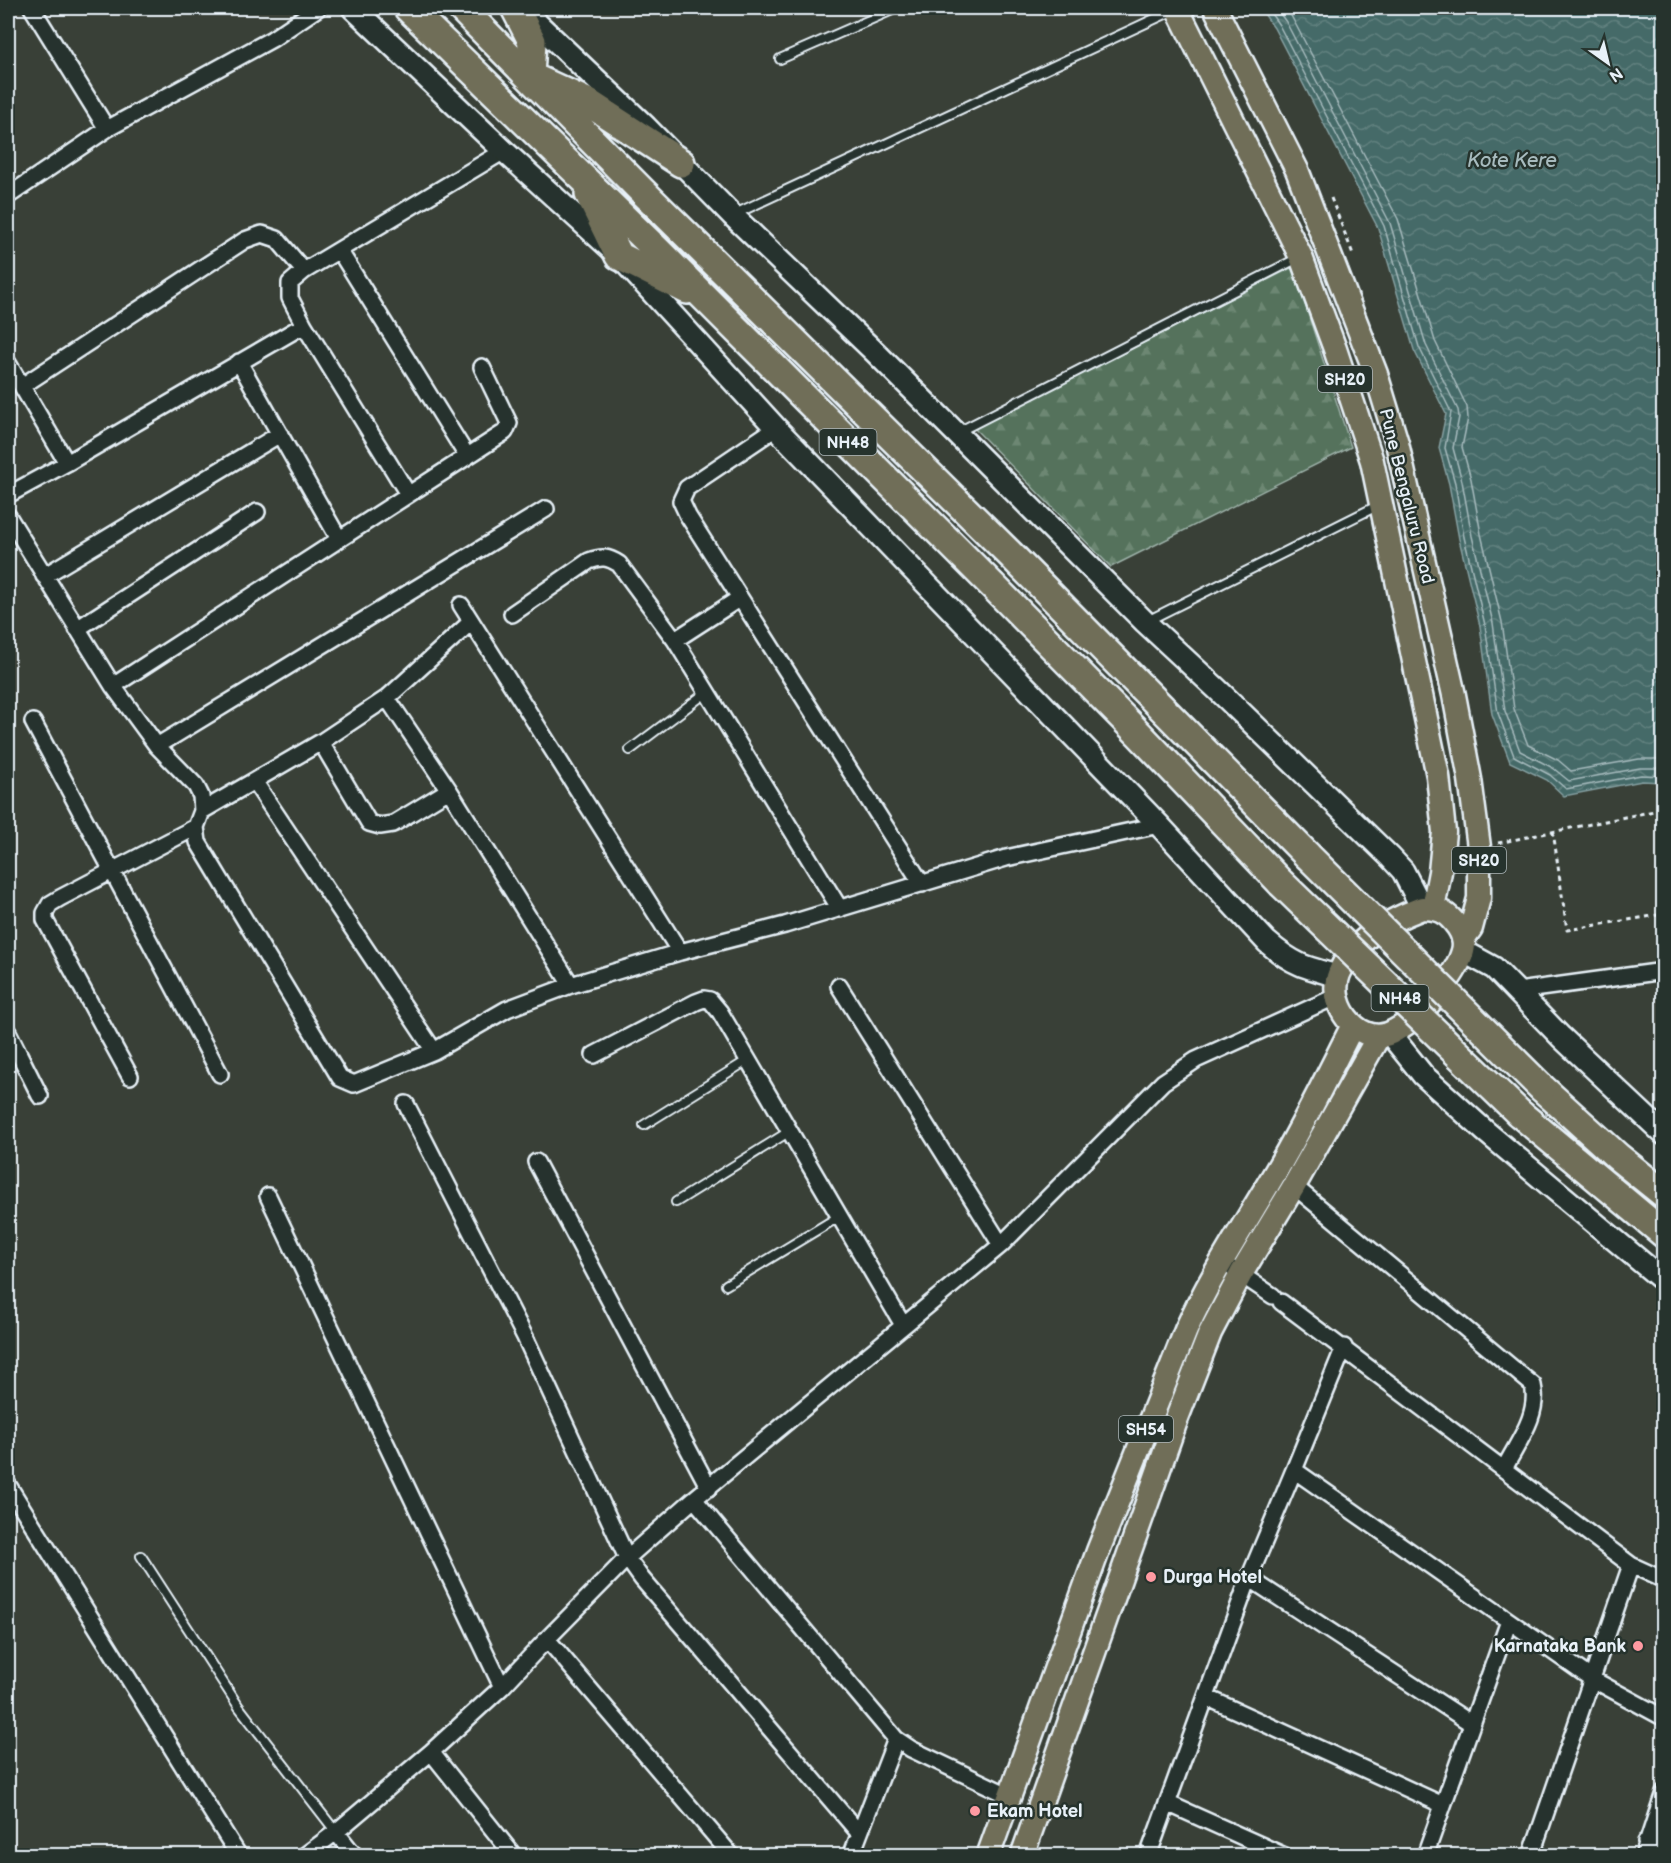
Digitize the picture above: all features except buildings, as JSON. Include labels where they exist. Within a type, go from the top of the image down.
[{"type":"highway","name":"NH48","points":[[408,8],[706,299],[1131,725],[1281,883],[1519,1113],[1664,1234]]},
{"type":"highway","name":"NH48","points":[[460,8],[1011,555],[1308,856],[1542,1088],[1618,1157],[1664,1194]]},
{"type":"highway","points":[[515,8],[532,41],[530,76],[589,103],[681,163]]},
{"type":"highway","points":[[581,176],[620,256],[706,299]]},
{"type":"main road","name":"Pune Bengaluru Road","points":[[1177,8],[1301,257],[1335,349],[1372,461],[1438,776],[1443,812],[1442,856],[1428,908]]},
{"type":"main road","name":"Pune Bengaluru Road","points":[[1215,8],[1297,170],[1376,374],[1397,443],[1454,695],[1470,779],[1479,847],[1479,898],[1472,928],[1463,945]]},
{"type":"main road","points":[[1428,908],[1444,912],[1460,930],[1463,945],[1455,967],[1415,1018],[1384,1035],[1370,1036],[1353,1025],[1343,1013],[1337,986],[1345,962],[1356,948],[1376,931],[1393,920],[1428,908]]},
{"type":"main road","name":"SH54","points":[[988,1856],[1098,1551],[1153,1409],[1201,1296],[1277,1169],[1353,1025]]},
{"type":"main road","name":"SH54","points":[[1028,1854],[1053,1766],[1177,1418],[1210,1334],[1241,1274],[1384,1035]]},
{"type":"main road","points":[[1153,1409],[1177,1418]]},
{"type":"main road","points":[[1024,1756],[1053,1766]]},
{"type":"street","points":[[32,8],[107,129]]},
{"type":"street","points":[[8,177],[12,194],[107,129],[272,39],[318,8]]},
{"type":"street","points":[[353,8],[504,151],[620,256],[776,428],[1159,825],[1267,942],[1284,957],[1337,986]]},
{"type":"street","points":[[521,8],[957,433],[1145,622],[1217,688],[1403,871],[1428,908]]},
{"type":"street","points":[[408,494],[304,325],[290,298],[290,283],[304,271],[504,151]]},
{"type":"street","points":[[22,386],[245,240],[262,234],[277,239],[304,271]]},
{"type":"street","points":[[339,250],[467,456]]},
{"type":"street","points":[[8,495],[304,325]]},
{"type":"street","points":[[239,362],[339,539]]},
{"type":"street","points":[[8,363],[67,463]]},
{"type":"street","points":[[113,686],[505,432],[509,423],[482,367]]},
{"type":"street","points":[[776,428],[687,488],[681,501],[687,516],[922,884]]},
{"type":"street","points":[[44,576],[280,434]]},
{"type":"street","points":[[157,746],[546,509]]},
{"type":"street","points":[[77,629],[257,512]]},
{"type":"street","points":[[8,516],[113,686],[157,746],[196,786],[201,796],[202,811],[196,827],[198,842],[340,1078],[354,1084],[434,1051],[507,1009],[571,985],[680,952],[785,926],[1006,858],[1159,825]]},
{"type":"street","points":[[512,614],[589,561],[600,557],[610,558],[619,564],[675,640],[840,909]]},
{"type":"street","points":[[675,640],[740,598]]},
{"type":"street","points":[[461,605],[680,952]]},
{"type":"street","points":[[202,811],[321,742],[387,698],[471,622]]},
{"type":"street","points":[[387,698],[449,790],[571,985]]},
{"type":"street","points":[[33,722],[219,1074]]},
{"type":"street","points":[[321,742],[369,822],[380,826],[393,824],[449,790]]},
{"type":"street","points":[[254,781],[434,1051]]},
{"type":"street","points":[[130,1077],[45,921],[45,913],[50,904],[60,898],[196,827]]},
{"type":"street","points":[[1463,945],[1518,991],[1561,1037],[1664,1134]]},
{"type":"street","points":[[1518,991],[1664,971]]},
{"type":"street","points":[[839,986],[1001,1245]]},
{"type":"street","points":[[304,1856],[431,1752],[502,1687],[627,1558],[694,1499],[1001,1245],[1171,1076],[1196,1060],[1337,986]]},
{"type":"street","points":[[594,1055],[704,999],[716,1005],[903,1325]]},
{"type":"street","points":[[8,1032],[40,1096]]},
{"type":"street","points":[[1384,1035],[1423,1075],[1476,1123],[1664,1281]]},
{"type":"street","points":[[406,1104],[525,1337],[627,1558],[642,1579],[859,1833]]},
{"type":"street","points":[[536,1162],[709,1488]]},
{"type":"street","points":[[1294,1186],[1533,1386],[1536,1397],[1534,1411],[1504,1469]]},
{"type":"street","points":[[268,1196],[502,1687]]},
{"type":"street","points":[[1220,1262],[1241,1274],[1344,1347],[1631,1565],[1664,1580]]},
{"type":"street","points":[[1148,1856],[1249,1578],[1344,1347]]},
{"type":"street","points":[[1294,1470],[1592,1679],[1664,1718]]},
{"type":"street","points":[[8,1485],[239,1856]]},
{"type":"street","points":[[694,1499],[880,1722],[896,1738],[911,1749],[1010,1796]]},
{"type":"street","points":[[1531,1856],[1631,1565]]},
{"type":"street","points":[[1249,1578],[1472,1724]]},
{"type":"street","points":[[1425,1856],[1509,1621]]},
{"type":"street","points":[[547,1638],[732,1856]]},
{"type":"street","points":[[1206,1697],[1443,1805]]},
{"type":"street","points":[[851,1856],[896,1738]]},
{"type":"street","points":[[431,1752],[513,1856]]},
{"type":"street","points":[[1664,1792],[1644,1849],[1664,1850]]},
{"type":"street","points":[[1167,1803],[1285,1856]]},
{"type":"street","points":[[336,1832],[355,1856]]},
{"type":"lane","points":[[780,59],[897,8]]},
{"type":"lane","points":[[732,215],[1177,8]]},
{"type":"lane","points":[[957,433],[1301,257]]},
{"type":"lane","points":[[1145,622],[1380,504]]},
{"type":"lane","points":[[630,750],[707,692]]},
{"type":"lane","points":[[644,1125],[748,1060]]},
{"type":"lane","points":[[676,1202],[790,1131]]},
{"type":"lane","points":[[726,1285],[840,1216]]},
{"type":"lane","points":[[141,1556],[239,1707],[336,1832]]},
{"type":"path","points":[[1479,847],[1664,809]]},
{"type":"path","points":[[1553,831],[1567,930],[1664,914]]},
{"type":"green space","points":[[1293,267],[1351,447],[1111,567],[974,428]]},
{"type":"water","name":"Kote Kere","points":[[1260,8],[1663,8],[1663,782],[1642,781],[1564,796],[1547,780],[1510,762],[1492,714],[1480,626],[1439,448],[1446,414],[1414,350],[1378,228],[1274,28]]},
{"type":"place","name":"Durga Hotel","points":[[1151,1577]]},
{"type":"place","name":"Karnataka Bank","points":[[1638,1646]]},
{"type":"place","name":"Ekam Hotel","points":[[975,1811]]}]
